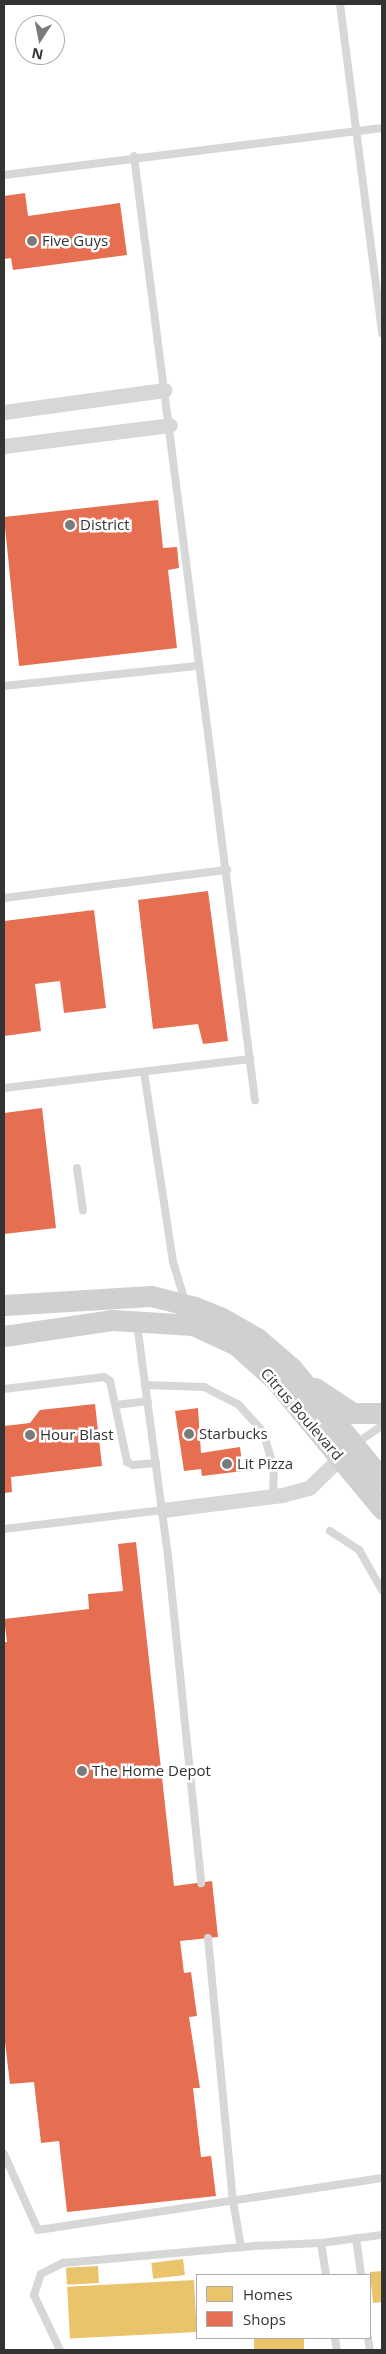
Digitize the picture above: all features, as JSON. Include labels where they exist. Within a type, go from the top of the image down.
[{"type":"street","points":[[4,412],[165,390]]},
{"type":"street","points":[[4,446],[170,425]]},
{"type":"street","name":"Citrus Boulevard","points":[[4,1305],[151,1296],[186,1304],[220,1317],[257,1338],[299,1377],[347,1451],[379,1491]]},
{"type":"street","name":"Citrus Boulevard","points":[[4,1336],[136,1319],[193,1325],[236,1345],[275,1380],[347,1451]]},
{"type":"street","points":[[299,1377],[353,1413],[382,1413]]},
{"type":"street","points":[[162,1510],[273,1496],[309,1488],[347,1451]]},
{"type":"lane","points":[[340,4],[382,333]]},
{"type":"lane","points":[[4,175],[134,156],[382,128]]},
{"type":"lane","points":[[134,156],[170,425],[214,798],[227,870],[255,1100]]},
{"type":"lane","points":[[4,686],[199,666]]},
{"type":"lane","points":[[4,898],[227,870]]},
{"type":"lane","points":[[4,1088],[250,1059]]},
{"type":"lane","points":[[144,1072],[173,1262],[186,1304]]},
{"type":"lane","points":[[77,1168],[83,1211]]},
{"type":"lane","points":[[136,1319],[162,1510],[201,1883]]},
{"type":"lane","points":[[4,1389],[104,1377],[110,1382],[128,1462],[133,1465],[156,1463]]},
{"type":"lane","points":[[146,1385],[204,1387],[238,1404],[263,1432],[274,1467],[273,1496]]},
{"type":"lane","points":[[116,1405],[148,1401]]},
{"type":"lane","points":[[347,1451],[382,1426]]},
{"type":"lane","points":[[4,1529],[162,1510]]},
{"type":"lane","points":[[330,1531],[359,1550],[382,1590]]},
{"type":"lane","points":[[208,1938],[233,2201],[241,2247]]},
{"type":"lane","points":[[4,2154],[38,2230],[382,2178]]},
{"type":"lane","points":[[60,2350],[34,2295],[41,2274],[63,2263],[241,2247],[321,2243],[382,2235]]},
{"type":"lane","points":[[356,2238],[360,2274]]},
{"type":"lane","points":[[321,2243],[326,2274]]},
{"type":"building: Homes","points":[[183,2259],[185,2275],[153,2279],[151,2263]]},
{"type":"building: Homes","points":[[98,2266],[99,2283],[67,2285],[66,2268]]},
{"type":"building: Homes","points":[[382,2271],[382,2302],[373,2303],[370,2272]]},
{"type":"building: Homes","points":[[194,2280],[196,2332],[70,2339],[67,2287]]},
{"type":"building: Homes","points":[[254,2339],[304,2339],[304,2350],[254,2350]]},
{"type":"building: Shops","points":[[25,193],[28,216],[120,203],[127,255],[13,270],[11,258],[4,259],[4,196]]},
{"type":"building: Shops","points":[[158,500],[163,548],[177,547],[179,568],[168,570],[177,648],[19,666],[4,517]]},
{"type":"building: Shops","points":[[208,891],[228,1041],[203,1044],[198,1024],[153,1029],[138,900]]},
{"type":"building: Shops","points":[[94,910],[106,1008],[64,1013],[60,981],[35,984],[41,1031],[4,1036],[4,921]]},
{"type":"building: Shops","points":[[42,1108],[56,1228],[4,1234],[4,1113]]},
{"type":"building: Shops","points":[[95,1404],[102,1466],[11,1477],[12,1492],[4,1493],[4,1426],[30,1423],[40,1410]]},
{"type":"building: Shops","points":[[198,1408],[201,1453],[240,1447],[243,1471],[202,1476],[201,1469],[184,1471],[175,1411]]},
{"type":"building: Shops","points":[[136,1542],[174,1886],[212,1881],[218,1937],[180,1941],[184,1973],[191,1972],[197,2016],[189,2017],[200,2088],[193,2088],[201,2157],[211,2156],[216,2196],[67,2212],[59,2141],[41,2143],[34,2082],[10,2084],[4,2034],[4,1642],[7,1642],[4,1619],[89,1609],[88,1594],[123,1591],[118,1544]]},
{"type":"place","name":"Five Guys","points":[[32,241]]},
{"type":"place","name":"District","points":[[70,525]]},
{"type":"place","name":"Starbucks","points":[[189,1434]]},
{"type":"place","name":"Hour Blast","points":[[30,1435]]},
{"type":"place","name":"Lit Pizza","points":[[227,1464]]},
{"type":"place","name":"The Home Depot","points":[[82,1771]]}]
